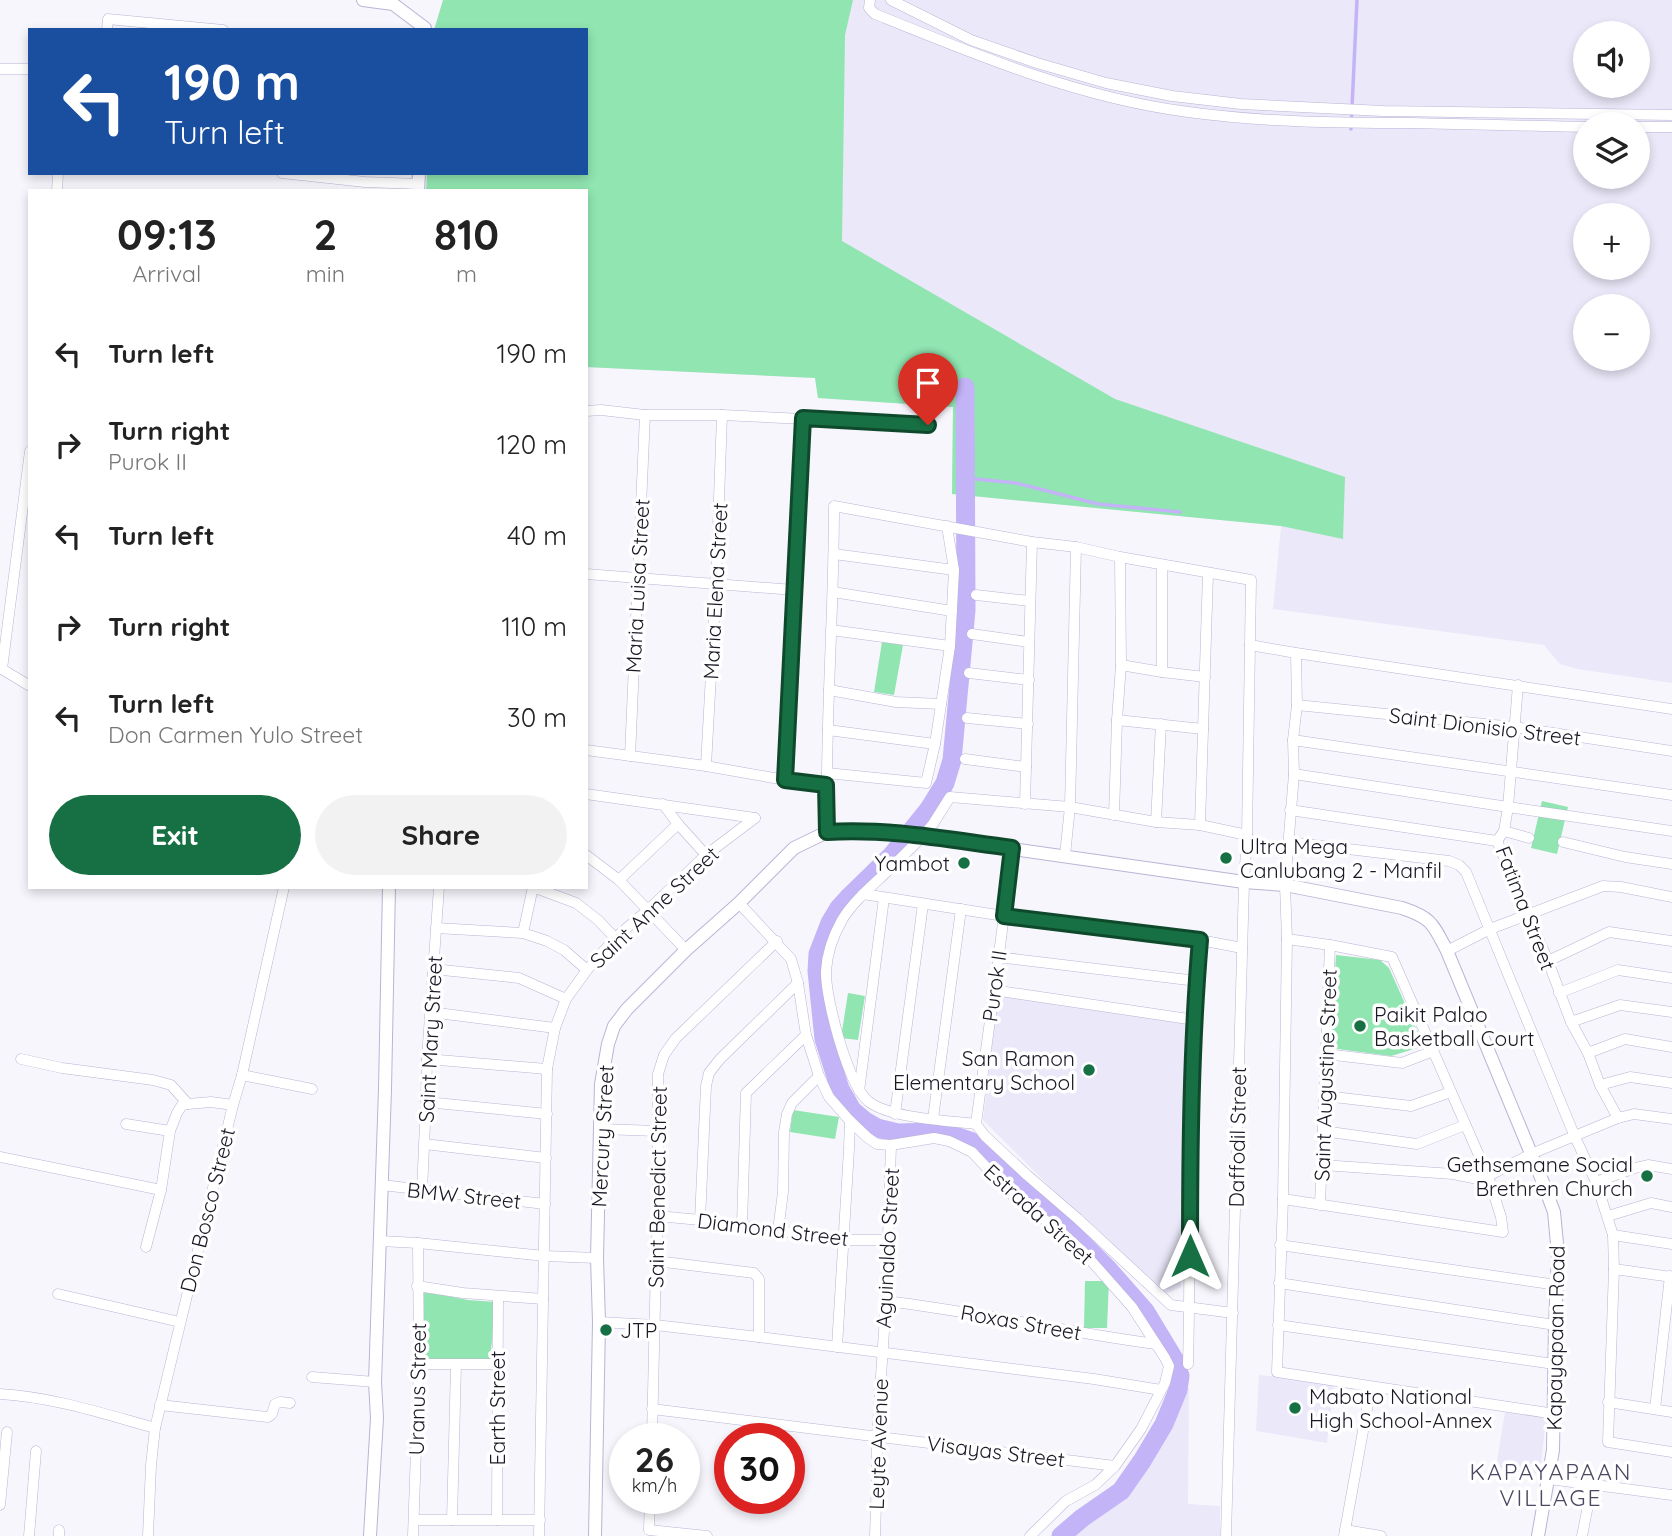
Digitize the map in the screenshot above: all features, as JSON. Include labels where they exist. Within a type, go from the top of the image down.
[{"type":"street","points":[[363,0],[393,4],[425,28]]},
{"type":"street","points":[[870,0],[869,8],[875,14],[1033,74],[1091,92],[1188,112],[1304,123],[1573,127]]},
{"type":"street","points":[[891,0],[971,40],[1037,63],[1106,83],[1172,96],[1241,104],[1383,111],[1672,115]]},
{"type":"street","points":[[107,28],[108,19],[180,28]]},
{"type":"street","points":[[0,69],[28,69]]},
{"type":"street","points":[[1650,127],[1672,127]]},
{"type":"street","points":[[323,175],[418,183]]},
{"type":"street","points":[[588,411],[928,425]]},
{"type":"street","name":"Maria Luisa Street","points":[[630,756],[645,415]]},
{"type":"street","name":"Maria Elena Street","points":[[706,766],[722,415]]},
{"type":"street","points":[[785,780],[803,418]]},
{"type":"street","points":[[28,466],[1,669],[28,685]]},
{"type":"street","points":[[827,832],[834,506],[1032,542],[1076,547],[1208,573],[1200,825]]},
{"type":"street","points":[[827,773],[926,783],[935,744],[950,646],[954,570],[950,527]]},
{"type":"street","points":[[1025,804],[1032,542]]},
{"type":"street","points":[[1065,856],[1070,807],[1076,547]]},
{"type":"street","points":[[834,554],[954,570]]},
{"type":"street","points":[[1114,815],[1121,665],[1120,557]]},
{"type":"street","points":[[1162,565],[1162,672]]},
{"type":"street","name":"Daffodil Street","points":[[1208,573],[1251,580],[1247,835],[1226,1536]]},
{"type":"street","points":[[588,574],[794,590]]},
{"type":"street","points":[[833,592],[952,611]]},
{"type":"street","points":[[976,595],[1030,601]]},
{"type":"street","points":[[831,630],[950,646]]},
{"type":"street","points":[[972,634],[1029,642]]},
{"type":"street","points":[[1250,645],[1672,709]]},
{"type":"street","points":[[1296,653],[1294,774],[1285,885],[1287,939],[1283,1199],[1277,1373],[1555,1414]]},
{"type":"street","points":[[1121,665],[1205,677]]},
{"type":"street","points":[[969,673],[1029,680]]},
{"type":"street","name":"Fatima Street","points":[[1518,685],[1508,807],[1504,831],[1497,841],[1571,1022],[1618,1118]]},
{"type":"street","points":[[829,690],[897,702],[941,704]]},
{"type":"street","name":"Saint Dionisio Street","points":[[1297,705],[1514,727],[1672,751]]},
{"type":"street","points":[[967,718],[1028,724]]},
{"type":"street","points":[[1117,720],[1203,729]]},
{"type":"street","points":[[1156,822],[1161,724]]},
{"type":"street","points":[[828,730],[935,744]]},
{"type":"street","points":[[1293,740],[1672,795]]},
{"type":"street","points":[[588,750],[826,785]]},
{"type":"street","points":[[965,759],[1026,767]]},
{"type":"street","points":[[1294,774],[1672,831]]},
{"type":"street","points":[[588,794],[663,804],[706,855]]},
{"type":"street","points":[[1233,1313],[1171,1305],[994,1144],[976,1124],[895,1114],[868,1102],[852,1076],[837,1033],[826,974],[829,950],[837,928],[849,909],[912,835],[933,824],[950,797],[1070,807],[1156,822],[1200,825],[1247,835]]},
{"type":"street","name":"Saint Anne Street","points":[[539,1536],[547,1069],[555,1028],[566,999],[615,938],[706,855],[755,818],[663,804]]},
{"type":"street","points":[[1290,810],[1497,841]]},
{"type":"street","points":[[619,880],[678,824]]},
{"type":"street","name":"Kapayapaan Road","points":[[827,832],[854,830],[912,835],[1244,882],[1285,885],[1402,908],[1431,921],[1447,951],[1554,1212],[1558,1254],[1555,1414],[1549,1479],[1538,1536]]},
{"type":"street","points":[[1504,831],[1528,838]]},
{"type":"street","name":"Mercury Street","points":[[595,1536],[601,1084],[608,1044],[614,1026],[627,1009],[686,950],[739,903],[794,848],[827,832]]},
{"type":"street","points":[[1289,842],[1455,863],[1466,872],[1596,1182],[1613,1235],[1608,1442],[1672,1452]]},
{"type":"street","points":[[1563,842],[1625,857],[1672,864]]},
{"type":"street","name":"Purok II","points":[[976,1124],[1012,848]]},
{"type":"street","points":[[588,856],[619,880],[686,950]]},
{"type":"street","points":[[1447,951],[1490,929],[1603,886],[1672,897]]},
{"type":"street","name":"Don Bosco Street","points":[[148,1536],[150,1465],[155,1428],[242,1076],[284,889]]},
{"type":"street","points":[[370,1536],[377,1419],[375,1382],[389,889]]},
{"type":"street","name":"Saint Mary Street","points":[[422,1190],[426,1059],[439,889]]},
{"type":"street","points":[[523,933],[533,889]]},
{"type":"street","points":[[538,889],[576,903],[615,938]]},
{"type":"street","points":[[863,894],[1242,948]]},
{"type":"street","points":[[859,1091],[884,898]]},
{"type":"street","points":[[739,903],[791,958],[798,982],[806,1035],[829,1097],[868,1138],[877,1143],[891,1145]]},
{"type":"street","points":[[895,1114],[923,904]]},
{"type":"street","points":[[933,1119],[961,909]]},
{"type":"street","points":[[436,928],[523,933],[564,950],[587,970]]},
{"type":"street","points":[[1548,961],[1609,932],[1672,941]]},
{"type":"street","points":[[1283,1199],[1503,1232],[1488,1176],[1392,957],[1287,939]]},
{"type":"street","points":[[1188,1364],[1190,1153],[1200,940]]},
{"type":"street","name":"Saint Benedict Street","points":[[652,1423],[658,1216],[658,1074],[664,1055],[676,1038],[777,942]]},
{"type":"street","name":"Saint Augustine Street","points":[[1320,1205],[1330,945]]},
{"type":"street","points":[[998,957],[1197,981]]},
{"type":"street","points":[[433,969],[519,978],[566,999]]},
{"type":"street","points":[[1559,993],[1618,970],[1672,978]]},
{"type":"street","points":[[701,1220],[706,1086],[709,1073],[798,982]]},
{"type":"street","points":[[993,990],[1195,1020]]},
{"type":"street","points":[[1571,1022],[1620,1005],[1672,1012]]},
{"type":"street","points":[[430,1012],[555,1028]]},
{"type":"street","points":[[742,1226],[746,1093],[806,1035]]},
{"type":"street","points":[[1588,1053],[1625,1040],[1672,1047]]},
{"type":"street","points":[[1326,1054],[1402,1063],[1433,1051]]},
{"type":"street","points":[[21,1059],[62,1068],[153,1080],[171,1085],[188,1104]]},
{"type":"street","points":[[426,1059],[547,1069]]},
{"type":"street","points":[[242,1076],[312,1090]]},
{"type":"street","points":[[778,1231],[787,1114],[792,1102],[819,1076]]},
{"type":"street","points":[[1600,1085],[1630,1077],[1672,1083]]},
{"type":"street","points":[[1325,1096],[1411,1106],[1451,1093]]},
{"type":"street","points":[[146,1247],[160,1190],[170,1131],[182,1105],[211,1102],[233,1105]]},
{"type":"street","points":[[426,1102],[547,1114]]},
{"type":"street","points":[[1322,1165],[1453,1174],[1473,1178],[1488,1176],[1531,1154],[1618,1118],[1634,1114],[1672,1119]]},
{"type":"street","points":[[837,1347],[850,1121]]},
{"type":"street","points":[[126,1125],[170,1131]]},
{"type":"street","points":[[1323,1131],[1417,1144],[1465,1125]]},
{"type":"street","points":[[601,1129],[657,1131]]},
{"type":"street","name":"Estrada Street","points":[[891,1145],[934,1138],[949,1141],[972,1152],[1017,1200],[1059,1230],[1086,1255],[1132,1307],[1169,1366],[1161,1390]]},
{"type":"street","points":[[424,1144],[547,1158]]},
{"type":"street","name":"Aguinaldo Street","points":[[881,1352],[886,1301],[891,1145]]},
{"type":"street","points":[[0,1157],[160,1190]]},
{"type":"street","points":[[1596,1182],[1648,1165],[1672,1169]]},
{"type":"street","name":"BMW Street","points":[[382,1185],[545,1204]]},
{"type":"street","points":[[1608,1216],[1651,1203],[1672,1207]]},
{"type":"street","name":"Diamond Street","points":[[658,1216],[844,1240],[887,1240]]},
{"type":"street","points":[[1613,1235],[1672,1244]]},
{"type":"street","points":[[380,1241],[597,1258]]},
{"type":"street","name":"Uranus Street","points":[[413,1536],[419,1364],[418,1243]]},
{"type":"street","points":[[1280,1245],[1557,1285]]},
{"type":"street","points":[[656,1261],[754,1273],[759,1279],[759,1337]]},
{"type":"street","points":[[1614,1269],[1671,1277],[1654,1409]]},
{"type":"street","points":[[1279,1283],[1555,1325]]},
{"type":"street","points":[[417,1286],[498,1296],[543,1298]]},
{"type":"street","points":[[58,1294],[180,1322]]},
{"type":"street","name":"Earth Street","points":[[497,1520],[498,1296]]},
{"type":"street","name":"Roxas Street","points":[[886,1301],[1156,1345]]},
{"type":"street","points":[[599,1322],[654,1325],[759,1337],[1094,1379],[1161,1390],[1141,1429],[1115,1466],[1096,1485],[1066,1501],[1030,1536]]},
{"type":"street","points":[[1278,1325],[1554,1364]]},
{"type":"street","name":"Leyte Avenue","points":[[875,1536],[881,1352]]},
{"type":"street","points":[[419,1364],[497,1364]]},
{"type":"street","points":[[452,1520],[456,1365]]},
{"type":"street","points":[[312,1377],[375,1382]]},
{"type":"street","points":[[1371,1387],[1344,1533],[1381,1536]]},
{"type":"street","points":[[0,1394],[85,1408],[155,1428]]},
{"type":"street","points":[[1608,1402],[1672,1412]]},
{"type":"street","points":[[160,1405],[268,1417],[275,1404],[290,1403]]},
{"type":"street","name":"Visayas Street","points":[[652,1409],[1115,1466]]},
{"type":"street","points":[[0,1505],[7,1432]]},
{"type":"street","points":[[29,1536],[36,1451]]},
{"type":"street","points":[[1549,1479],[1672,1495]]},
{"type":"street","points":[[1582,1536],[1592,1485]]},
{"type":"street","points":[[650,1514],[649,1530],[707,1536]]},
{"type":"street","points":[[414,1520],[540,1520]]},
{"type":"shaded area","points":[[522,0],[1672,0],[1672,683],[1560,664],[1544,645],[1273,609],[1281,526],[952,494],[953,407],[818,398],[815,378],[588,367],[588,189],[522,189],[588,175],[588,28],[582,28]]},
{"type":"shaded area","name":"San Ramon Elementary School","points":[[998,994],[1190,1020],[1181,1287],[1163,1295],[983,1120]]},
{"type":"shaded area","name":"Mabato National High School-Annex","points":[[1259,1375],[1334,1384],[1327,1443],[1256,1431]]},
{"type":"shaded area","points":[[1182,1388],[1189,1388],[1188,1504],[1220,1506],[1220,1536],[1068,1536],[1085,1520],[1120,1498],[1132,1485],[1160,1441]]},
{"type":"shaded area","points":[[1505,1412],[1546,1418],[1540,1474],[1496,1467]]},
{"type":"green space","points":[[443,0],[853,0],[845,35],[842,241],[1115,399],[1345,477],[1343,539],[1281,526],[952,494],[953,407],[818,398],[815,378],[588,367],[588,189],[426,189],[427,175],[588,175],[588,28],[435,28]]},
{"type":"green space","points":[[882,642],[903,645],[894,695],[874,692]]},
{"type":"green space","points":[[1542,801],[1568,807],[1557,854],[1531,848]]},
{"type":"green space","points":[[1336,955],[1380,960],[1389,968],[1424,1046],[1391,1056],[1330,1048]]},
{"type":"green space","points":[[848,993],[865,996],[858,1040],[841,1038]]},
{"type":"green space","points":[[793,1110],[839,1117],[835,1139],[790,1132]]},
{"type":"green space","points":[[1085,1281],[1109,1281],[1107,1328],[1084,1328]]},
{"type":"green space","points":[[422,1291],[495,1302],[490,1364],[421,1360]]},
{"type":"green space","points":[[1175,1386],[1182,1388],[1167,1428],[1132,1485],[1120,1498],[1085,1520],[1068,1536],[1053,1536],[1077,1514],[1106,1497],[1121,1483],[1148,1443]]},
{"type":"waterway","points":[[1351,129],[1357,0]]},
{"type":"waterway","points":[[965,387],[966,610],[952,760],[945,783],[929,809],[892,855],[839,908],[818,954],[817,971],[824,1039],[840,1089],[852,1110],[877,1128],[898,1133],[946,1133],[970,1141],[988,1153],[1026,1194],[1058,1219],[1108,1269],[1145,1311],[1174,1359],[1180,1376],[1178,1390],[1164,1424],[1142,1461],[1121,1491],[1061,1536]]},
{"type":"waterway","points":[[965,478],[1016,483],[1098,504],[1180,512]]},
{"type":"place","name":"Ultra Mega Canlubang 2 - Manfil","points":[[1226,858]]},
{"type":"place","name":"Yambot","points":[[964,863]]},
{"type":"place","name":"Paikit Palao Basketball Court","points":[[1360,1026]]},
{"type":"place","name":"San Ramon Elementary School","points":[[1089,1070]]},
{"type":"place","name":"Gethsemane Social Brethren Church","points":[[1647,1176]]},
{"type":"place","name":"JTP","points":[[606,1330]]},
{"type":"place","name":"Mabato National High School-Annex","points":[[1295,1408]]},
{"type":"district","name":"KAPAYAPAAN VILLAGE","points":[[1551,1484]]},
{"type":"route","points":[[928,425],[803,418],[785,780],[826,785],[827,832],[854,830],[900,833],[1012,848],[1004,916],[1200,940],[1190,1153],[1190,1256]]}]
